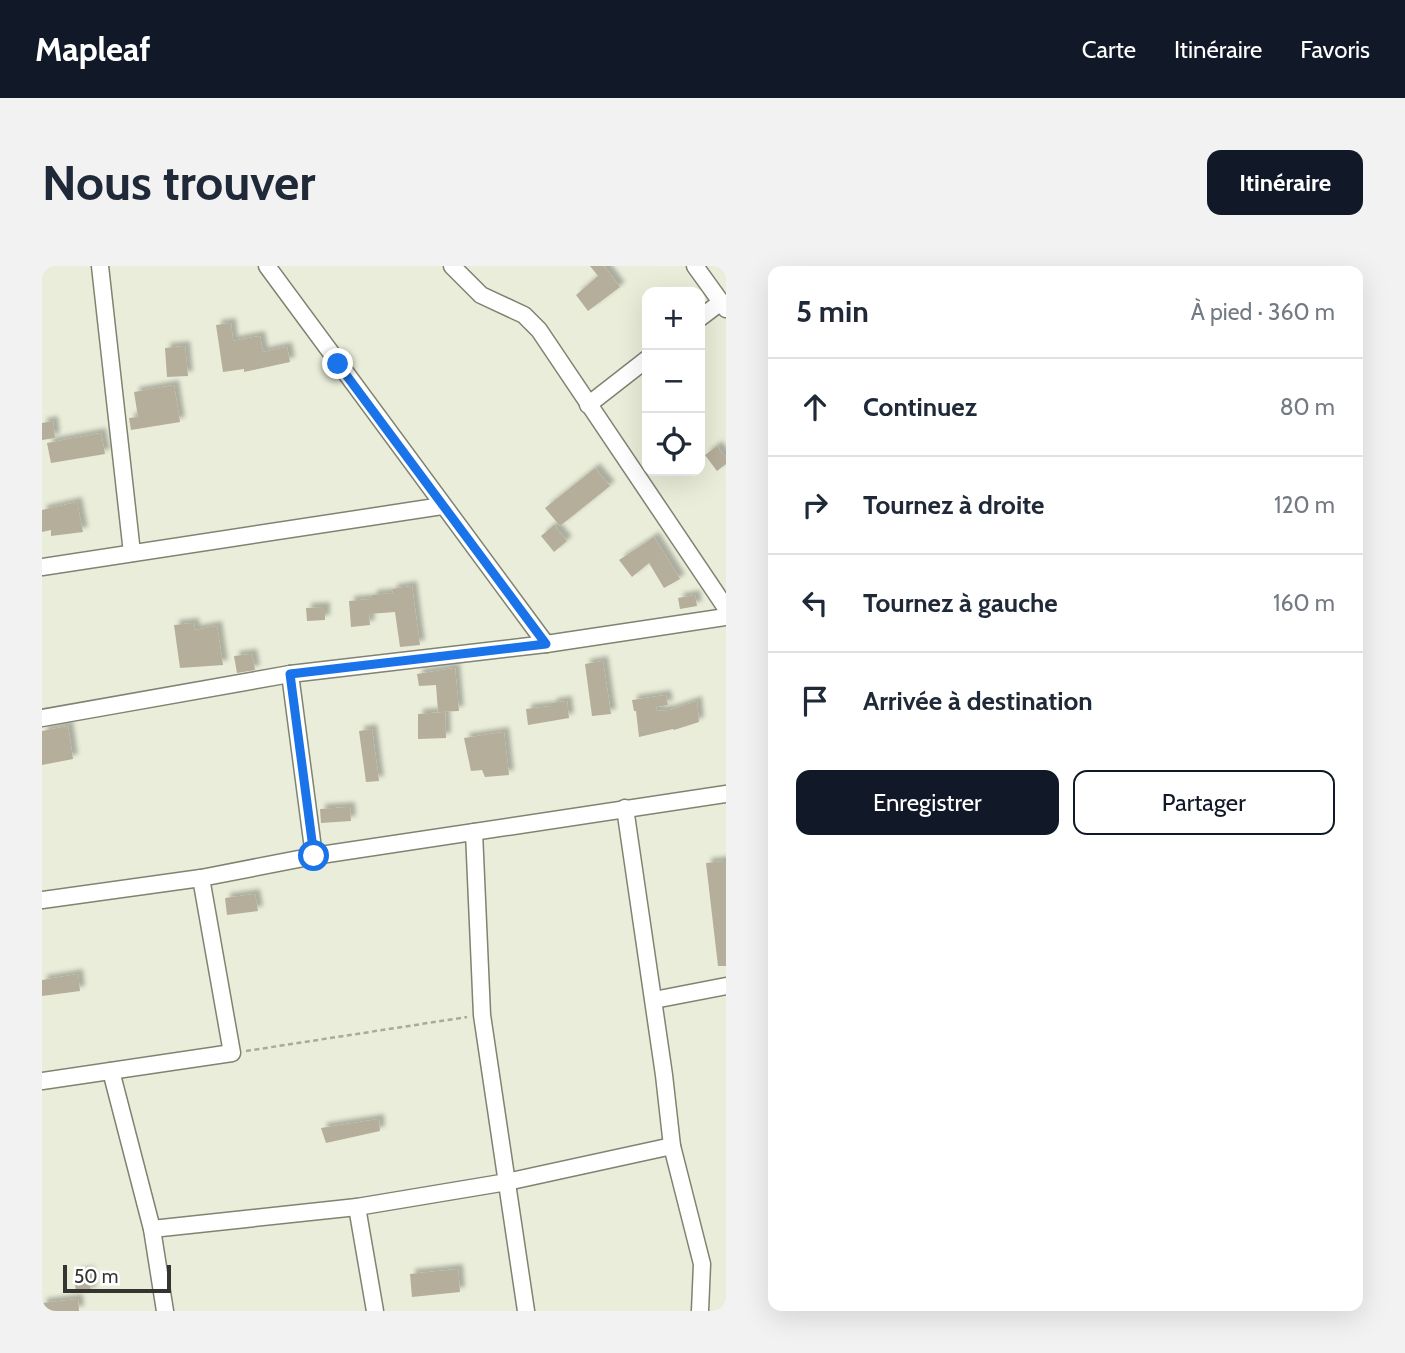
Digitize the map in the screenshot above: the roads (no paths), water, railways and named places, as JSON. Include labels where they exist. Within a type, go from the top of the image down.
[{"type":"street","points":[[100,266],[132,553]]},
{"type":"street","points":[[267,266],[546,644]]},
{"type":"street","points":[[452,266],[481,295],[528,318],[554,351],[726,608]]},
{"type":"street","points":[[695,266],[724,305],[705,315]]},
{"type":"street","points":[[588,405],[642,363]]},
{"type":"street","points":[[42,567],[442,506]]},
{"type":"street","points":[[42,718],[290,674],[546,644],[726,617]]},
{"type":"street","points":[[290,674],[314,856]]},
{"type":"street","points":[[42,900],[201,878],[314,856],[726,794]]},
{"type":"street","points":[[625,808],[672,1146],[702,1264],[700,1311]]},
{"type":"street","points":[[474,832],[482,1015],[526,1311]]},
{"type":"street","points":[[42,1081],[232,1053],[201,878]]},
{"type":"street","points":[[653,1000],[726,986]]},
{"type":"street","points":[[111,1071],[152,1229],[164,1311]]},
{"type":"street","points":[[152,1229],[357,1208],[507,1182],[672,1146]]},
{"type":"street","points":[[357,1208],[375,1311]]}]
